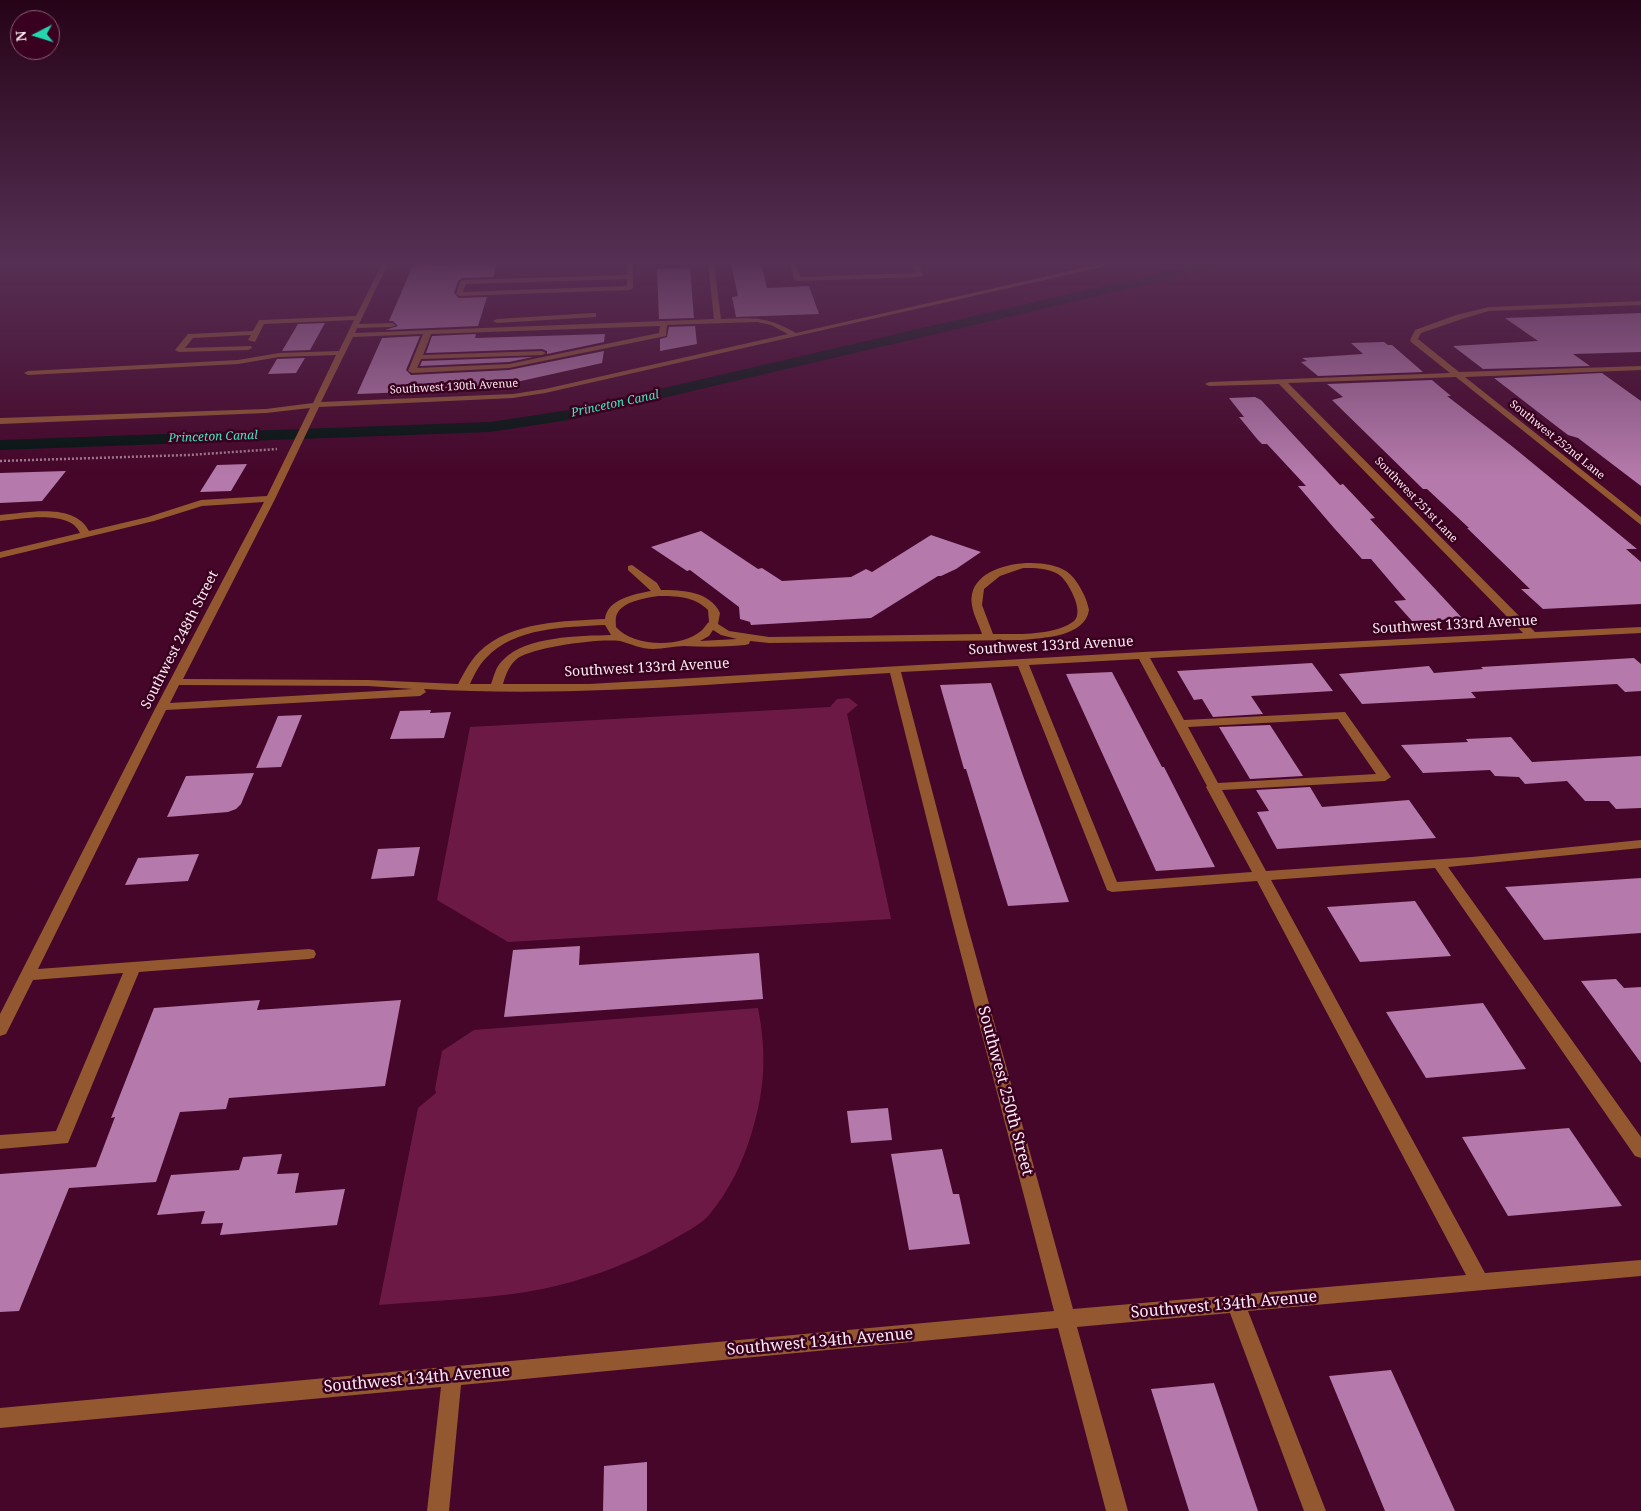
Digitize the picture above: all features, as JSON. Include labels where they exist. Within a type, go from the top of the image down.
[{"type":"street","points":[[223,335],[191,336],[179,350],[248,348]]},
{"type":"street","points":[[238,362],[255,335]]},
{"type":"street","points":[[350,336],[379,335]]},
{"type":"street","points":[[427,335],[412,371],[509,366],[661,335]]},
{"type":"street","name":"Southwest 130th Avenue","points":[[0,420],[266,411],[317,405],[479,399],[521,395],[795,335]]},
{"type":"street","name":"Southwest 252nd Lane","points":[[1417,335],[1414,340],[1641,522]]},
{"type":"street","name":"Southwest 248th Street","points":[[0,1030],[162,707],[270,499],[350,336]]},
{"type":"street","points":[[418,357],[580,352]]},
{"type":"street","points":[[28,373],[238,362],[279,355],[341,353]]},
{"type":"street","points":[[1209,384],[1641,368]]},
{"type":"street","points":[[1628,369],[1641,377]]},
{"type":"street","name":"Southwest 251st Lane","points":[[1282,382],[1532,636]]},
{"type":"street","points":[[0,555],[152,519],[201,503],[270,499]]},
{"type":"street","points":[[0,518],[62,516],[77,521],[86,534]]},
{"type":"street","points":[[683,644],[707,633],[713,625],[716,618],[714,610],[708,604],[686,594],[658,593],[631,599],[613,612],[610,627],[621,638],[637,645],[652,647],[769,640],[989,637],[1042,635],[1067,628],[1081,620],[1084,610],[1069,578],[1052,569],[1036,565],[1009,567],[997,573],[978,589],[976,599],[989,637]]},
{"type":"street","points":[[632,568],[653,585],[658,593]]},
{"type":"street","points":[[462,688],[475,665],[487,651],[507,640],[531,630],[558,625],[610,622]]},
{"type":"street","points":[[713,625],[725,633],[769,640]]},
{"type":"street","name":"Southwest 133rd Avenue","points":[[175,682],[378,683],[462,688],[589,687],[1143,655],[1641,630]]},
{"type":"street","points":[[496,688],[506,663],[514,656],[531,648],[563,641],[621,638]]},
{"type":"street","points":[[1143,655],[1212,787],[1262,876],[1480,1283]]},
{"type":"street","points":[[1022,662],[1112,887],[1440,864],[1641,844]]},
{"type":"street","name":"Southwest 250th Street","points":[[895,670],[959,920],[1117,1511]]},
{"type":"street","name":"Southwest 133rd Avenue","points":[[162,707],[429,692],[462,688]]},
{"type":"street","points":[[1179,724],[1341,715],[1385,777],[1212,787]]},
{"type":"street","points":[[1440,864],[1641,1151]]},
{"type":"street","points":[[27,974],[133,968],[309,954]]},
{"type":"street","points":[[0,1142],[62,1138],[133,968]]},
{"type":"street","name":"Southwest 134th Avenue","points":[[0,1418],[1641,1268]]},
{"type":"street","points":[[1236,1304],[1315,1511]]},
{"type":"street","points":[[438,1511],[452,1376]]},
{"type":"path","points":[[0,461],[189,455],[277,449]]},
{"type":"shaded area","points":[[849,698],[858,705],[847,714],[891,919],[508,942],[437,900],[470,727],[830,707],[837,699]]},
{"type":"shaded area","points":[[758,1008],[763,1041],[763,1072],[756,1119],[734,1177],[716,1206],[701,1222],[692,1229],[638,1258],[583,1279],[564,1284],[526,1292],[379,1305],[418,1108],[436,1093],[435,1089],[442,1051],[474,1030]]},
{"type":"building","points":[[292,335],[319,335],[310,350],[282,351]]},
{"type":"building","points":[[476,335],[475,338],[605,335],[604,342],[547,354],[547,351],[542,349],[426,353],[432,336]]},
{"type":"building","points":[[667,335],[696,335],[697,344],[660,351],[660,339],[667,337]]},
{"type":"building","points":[[1529,335],[1641,335],[1641,352],[1573,354],[1590,366],[1483,369],[1453,346],[1538,341]]},
{"type":"building","points":[[420,336],[406,370],[411,375],[509,370],[604,351],[602,363],[485,389],[357,394],[382,338]]},
{"type":"building","points":[[1384,342],[1392,345],[1423,372],[1318,376],[1301,362],[1307,361],[1302,358],[1363,354],[1351,343]]},
{"type":"building","points":[[533,357],[509,362],[420,366],[422,361]]},
{"type":"building","points":[[305,358],[296,373],[268,374],[277,359]]},
{"type":"building","points":[[1602,373],[1641,401],[1641,486],[1578,438],[1568,435],[1494,378]]},
{"type":"building","points":[[1432,380],[1451,396],[1447,396],[1513,447],[1637,549],[1626,549],[1641,562],[1641,604],[1543,609],[1521,589],[1530,589],[1467,528],[1469,528],[1427,489],[1423,489],[1332,400],[1343,397],[1327,384]]},
{"type":"building","points":[[1255,397],[1261,400],[1340,485],[1343,484],[1375,518],[1370,519],[1463,619],[1412,621],[1394,601],[1406,600],[1371,559],[1362,559],[1334,528],[1298,486],[1306,486],[1267,444],[1262,444],[1258,440],[1239,417],[1244,417],[1229,398]]},
{"type":"building","points":[[247,464],[231,491],[200,492],[217,465]]},
{"type":"building","points":[[66,471],[42,501],[0,503],[0,473]]},
{"type":"building","points":[[701,531],[758,569],[762,568],[782,581],[851,577],[866,569],[872,572],[931,535],[981,552],[956,569],[938,576],[871,618],[751,625],[750,622],[740,619],[739,607],[690,570],[687,571],[651,547]]},
{"type":"building","points":[[1634,658],[1641,664],[1641,691],[1625,692],[1617,684],[1471,692],[1476,698],[1362,704],[1339,674],[1429,666],[1434,673],[1483,669],[1481,667]]},
{"type":"building","points":[[1312,663],[1333,691],[1251,696],[1263,714],[1213,717],[1202,699],[1194,700],[1177,671]]},
{"type":"building","points":[[1112,672],[1162,767],[1164,767],[1215,867],[1156,871],[1066,674]]},
{"type":"building","points":[[991,683],[1069,902],[1008,906],[966,769],[964,769],[940,685]]},
{"type":"building","points":[[431,710],[430,713],[451,712],[444,738],[390,739],[400,711]]},
{"type":"building","points":[[302,715],[281,767],[256,768],[278,716]]},
{"type":"building","points":[[1270,725],[1303,776],[1250,779],[1219,727]]},
{"type":"building","points":[[1511,737],[1532,762],[1641,756],[1641,808],[1616,809],[1609,801],[1585,801],[1567,781],[1525,784],[1519,777],[1495,776],[1490,770],[1423,773],[1401,745],[1468,742],[1466,739]]},
{"type":"building","points":[[254,773],[241,804],[236,809],[228,812],[167,817],[186,776]]},
{"type":"building","points":[[1310,787],[1322,807],[1409,800],[1436,838],[1277,849],[1257,812],[1269,811],[1256,790]]},
{"type":"building","points":[[420,847],[414,876],[371,879],[378,849]]},
{"type":"building","points":[[199,854],[188,881],[125,885],[138,858]]},
{"type":"building","points":[[1641,878],[1641,933],[1544,940],[1505,887]]},
{"type":"building","points":[[1415,901],[1451,956],[1360,962],[1327,907]]},
{"type":"building","points":[[580,946],[579,965],[759,953],[763,999],[504,1017],[513,950]]},
{"type":"building","points":[[1616,979],[1624,988],[1641,987],[1641,1063],[1581,981]]},
{"type":"building","points":[[260,1000],[257,1010],[401,1000],[385,1086],[229,1098],[226,1109],[180,1112],[156,1182],[69,1188],[19,1311],[0,1312],[0,1174],[96,1167],[115,1117],[111,1118],[154,1008]]},
{"type":"building","points":[[1483,1003],[1526,1069],[1426,1078],[1386,1012]]},
{"type":"building","points":[[888,1108],[892,1140],[851,1143],[847,1111]]},
{"type":"building","points":[[1569,1128],[1622,1206],[1508,1216],[1462,1137]]},
{"type":"building","points":[[942,1149],[953,1194],[959,1194],[970,1244],[909,1250],[891,1154]]},
{"type":"building","points":[[282,1154],[277,1174],[299,1173],[295,1193],[345,1189],[337,1225],[220,1235],[223,1223],[201,1224],[205,1211],[157,1215],[171,1175],[239,1170],[243,1157]]},
{"type":"building","points":[[1391,1370],[1455,1511],[1385,1511],[1329,1376]]},
{"type":"building","points":[[1214,1383],[1258,1511],[1189,1511],[1151,1389]]},
{"type":"building","points":[[647,1462],[647,1511],[603,1511],[604,1466]]},
{"type":"waterway","name":"Princeton Canal","points":[[0,445],[490,427],[569,415],[917,335]]}]
